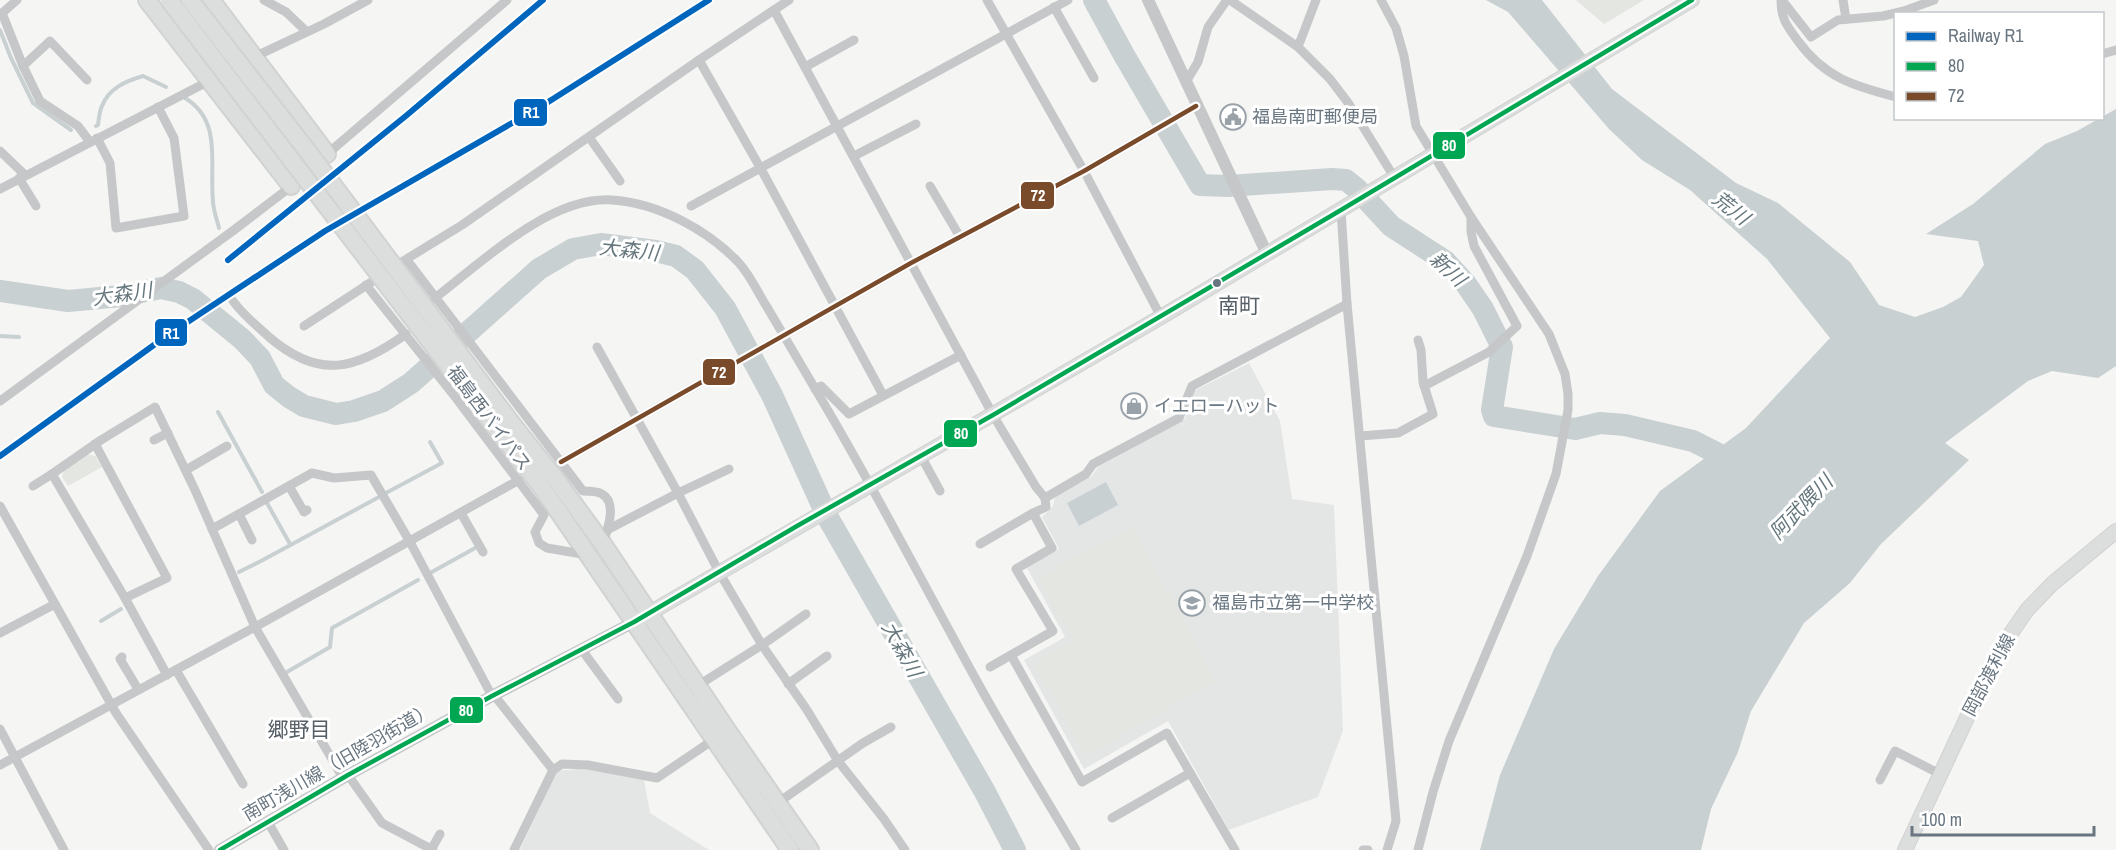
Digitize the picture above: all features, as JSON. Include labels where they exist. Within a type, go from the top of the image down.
[{"type":"highway","points":[[147,0],[294,184]]},
{"type":"highway","name":"福島西バイパス","points":[[169,0],[553,476],[605,537],[642,618],[720,735],[772,807],[810,850]]},
{"type":"highway","name":"福島西バイパス","points":[[190,0],[309,153],[553,476],[589,555],[697,686],[720,735]]},
{"type":"highway","points":[[211,0],[249,59],[325,157]]},
{"type":"highway","name":"福島西バイパス","points":[[772,807],[790,850]]},
{"type":"main road","points":[[642,618],[797,526],[1161,317],[1692,0]]},
{"type":"main road","name":"岡部渡利線","points":[[1905,850],[1995,659],[2015,627],[2027,610],[2052,584],[2116,531]]},
{"type":"street","points":[[17,0],[1,14],[23,66],[40,101],[78,126],[93,140],[110,162],[116,228],[184,216],[174,138],[158,107]]},
{"type":"street","points":[[264,0],[286,12],[307,32]]},
{"type":"street","points":[[249,59],[368,0]]},
{"type":"street","points":[[325,157],[507,0]]},
{"type":"street","points":[[605,537],[610,511],[608,499],[601,493],[583,491],[553,476],[485,361],[404,262],[462,225],[789,0]]},
{"type":"street","points":[[987,0],[1084,171],[1161,317]]},
{"type":"street","points":[[691,206],[1068,0]]},
{"type":"street","points":[[1148,0],[1266,254]]},
{"type":"street","points":[[1186,82],[1198,62],[1208,27],[1229,0],[1298,47],[1330,79],[1394,177]]},
{"type":"street","points":[[1298,47],[1303,39],[1316,0]]},
{"type":"street","points":[[1381,0],[1396,28],[1404,56],[1416,126],[1471,217],[1549,334],[1565,374],[1568,410],[1556,474],[1527,556],[1449,741],[1418,850]]},
{"type":"street","points":[[1782,0],[1811,38],[1832,23],[1846,19],[1894,13]]},
{"type":"street","points":[[1782,0],[1781,15],[1808,55],[1821,67],[1846,82],[1894,96]]},
{"type":"street","points":[[1843,0],[1846,19]]},
{"type":"street","points":[[1900,12],[1934,0]]},
{"type":"street","points":[[1054,8],[1094,78]]},
{"type":"street","points":[[774,10],[993,415],[1036,488],[1045,498],[1046,507],[980,544]]},
{"type":"street","points":[[805,67],[854,39]]},
{"type":"street","points":[[23,66],[50,41],[87,80]]},
{"type":"street","points":[[699,60],[761,169],[883,395]]},
{"type":"street","points":[[0,189],[212,79]]},
{"type":"street","points":[[553,476],[637,418],[911,263],[1084,171],[1196,106]]},
{"type":"street","points":[[854,156],[916,124]]},
{"type":"street","points":[[589,136],[620,181]]},
{"type":"street","points":[[0,151],[22,176],[36,206]]},
{"type":"street","points":[[0,401],[294,184]]},
{"type":"street","points":[[930,186],[960,237]]},
{"type":"street","points":[[435,298],[531,225],[562,209],[583,202],[610,200],[642,204],[683,223],[724,250],[741,265],[781,337],[815,389],[866,487],[1076,850]]},
{"type":"street","points":[[1341,210],[1347,304],[1396,821],[1387,850]]},
{"type":"street","points":[[1424,386],[1489,352],[1517,326],[1474,246],[1471,217]]},
{"type":"street","points":[[304,326],[370,283],[544,515],[535,532],[539,543],[547,548],[589,555]]},
{"type":"street","points":[[233,301],[243,314],[278,345],[310,363],[333,366],[356,362],[381,352],[406,334]]},
{"type":"street","points":[[1045,498],[1086,474],[1093,464],[1179,418],[1192,386],[1347,304]]},
{"type":"street","points":[[1360,436],[1398,433],[1433,414],[1424,386],[1418,340]]},
{"type":"street","points":[[597,347],[719,572],[762,645],[838,760],[905,850]]},
{"type":"street","points":[[815,389],[821,386],[849,414],[961,355]]},
{"type":"street","points":[[33,486],[155,407],[186,470],[255,627],[346,776],[382,823],[432,850],[440,834]]},
{"type":"street","points":[[154,440],[168,433]]},
{"type":"street","points":[[95,444],[167,578],[125,598]]},
{"type":"street","points":[[186,470],[227,446]]},
{"type":"street","points":[[921,456],[940,491]]},
{"type":"street","points":[[605,537],[678,493],[729,470]]},
{"type":"street","points":[[212,530],[312,473],[334,478],[371,475],[493,695],[553,770]]},
{"type":"street","points":[[52,474],[125,598],[243,784]]},
{"type":"street","points":[[0,765],[410,542],[519,480]]},
{"type":"street","points":[[289,486],[303,512],[307,510]]},
{"type":"street","points":[[0,506],[110,704],[209,850]]},
{"type":"street","points":[[461,513],[483,552]]},
{"type":"street","points":[[990,667],[1053,631],[1017,569],[1052,548],[1033,513]]},
{"type":"street","points":[[239,514],[252,540]]},
{"type":"street","points":[[0,633],[55,604]]},
{"type":"street","points":[[697,686],[806,614]]},
{"type":"street","name":"南町浅川線（旧陸羽街道）","points":[[220,850],[346,776],[493,695],[642,618]]},
{"type":"street","points":[[582,650],[618,699]]},
{"type":"street","points":[[1011,655],[1082,782],[1167,733],[1235,850]]},
{"type":"street","points":[[789,684],[827,656]]},
{"type":"street","points":[[122,657],[120,659],[138,689]]},
{"type":"street","points":[[772,807],[838,760],[891,727]]},
{"type":"street","points":[[0,729],[64,850]]},
{"type":"street","points":[[514,850],[553,770],[562,764],[588,765],[657,778],[720,735]]},
{"type":"street","points":[[1880,780],[1895,751],[1940,774]]},
{"type":"street","points":[[1112,818],[1190,773]]},
{"type":"street","points":[[267,822],[284,850]]},
{"type":"street","points":[[1363,850],[1368,850]]},
{"type":"shaded area","points":[[1576,0],[1644,0],[1604,24]]},
{"type":"shaded area","name":"福島市立第一中学校","points":[[1249,363],[1280,421],[1292,499],[1334,505],[1343,731],[1318,797],[1229,830],[1168,721],[1084,769],[1024,660],[1065,637],[1027,568],[1059,549],[1042,517],[1053,506],[1055,497],[1092,476],[1098,467],[1185,419],[1194,391]]},
{"type":"shaded area","points":[[87,454],[95,456],[102,467],[68,486],[62,477],[64,470]]},
{"type":"shaded area","points":[[1133,525],[1215,681],[1086,756],[1034,663],[1073,640],[1038,578]]},
{"type":"shaded area","points":[[586,768],[644,780],[650,813],[709,850],[520,850],[557,771]]},
{"type":"water","points":[[1486,0],[1542,0],[1612,89],[1736,183],[1778,203],[1850,262],[1879,305],[1915,317],[1943,307],[1961,297],[1984,265],[1978,241],[1926,234],[1973,204],[2045,144],[2096,120],[2104,120],[2104,116],[2116,109],[2116,366],[2098,378],[2052,371],[2028,381],[1945,443],[1969,460],[1881,544],[1850,583],[1804,623],[1751,711],[1738,752],[1711,809],[1701,850],[1480,850],[1500,775],[1554,649],[1598,576],[1660,491],[1746,428],[1830,338],[1767,259],[1690,190],[1642,160],[1609,129],[1508,12]]},
{"type":"water","points":[[1106,482],[1118,505],[1079,526],[1067,503]]},
{"type":"waterway","name":"新川","points":[[1094,0],[1200,185],[1228,186],[1346,180],[1391,226],[1445,261],[1466,284],[1483,309],[1502,347],[1492,410],[1494,416],[1575,429],[1600,423],[1625,425],[1693,441],[1740,465]]},
{"type":"waterway","points":[[0,30],[33,103],[71,130]]},
{"type":"waterway","points":[[96,126],[105,100],[109,94],[124,83],[143,76],[166,87]]},
{"type":"waterway","points":[[185,98],[197,108],[210,131],[213,204],[219,228]]},
{"type":"waterway","name":"大森川","points":[[0,291],[68,301],[121,296],[161,288],[179,292],[193,299],[242,339],[260,358],[274,385],[289,397],[304,406],[336,414],[354,411],[383,401],[411,383],[539,269],[573,249],[601,244],[676,256],[695,270],[725,308],[772,395],[827,516],[985,792],[1015,850]]},
{"type":"waterway","points":[[0,336],[19,337]]},
{"type":"waterway","points":[[218,412],[262,492]]},
{"type":"waterway","points":[[384,494],[442,463],[430,442]]},
{"type":"waterway","points":[[239,572],[379,497]]},
{"type":"waterway","points":[[267,503],[290,544]]},
{"type":"waterway","points":[[430,573],[477,547]]},
{"type":"waterway","points":[[287,672],[330,647],[332,628],[418,580]]},
{"type":"waterway","points":[[101,621],[121,609]]},
{"type":"rail line","name":"R1","points":[[228,260],[407,115],[543,0]]},
{"type":"rail line","name":"R1","points":[[0,456],[165,337],[325,231],[545,104],[709,0]]},
{"type":"transit line","name":"80","points":[[220,850],[348,775],[634,622],[993,415],[1692,0]]},
{"type":"transit line","name":"72","points":[[561,462],[911,263],[1084,171],[1196,106]]},
{"type":"place","name":"福島南町郵便局","points":[[1233,117]]},
{"type":"place","name":"イエローハット","points":[[1134,406]]},
{"type":"place","name":"福島市立第一中学校","points":[[1192,603]]},
{"type":"district","name":"南町","points":[[1239,306]]},
{"type":"district","name":"郷野目","points":[[299,730]]},
{"type":"water label","name":"荒川","points":[[1731,208]]},
{"type":"water label","name":"阿武隈川","points":[[1801,507]]}]
